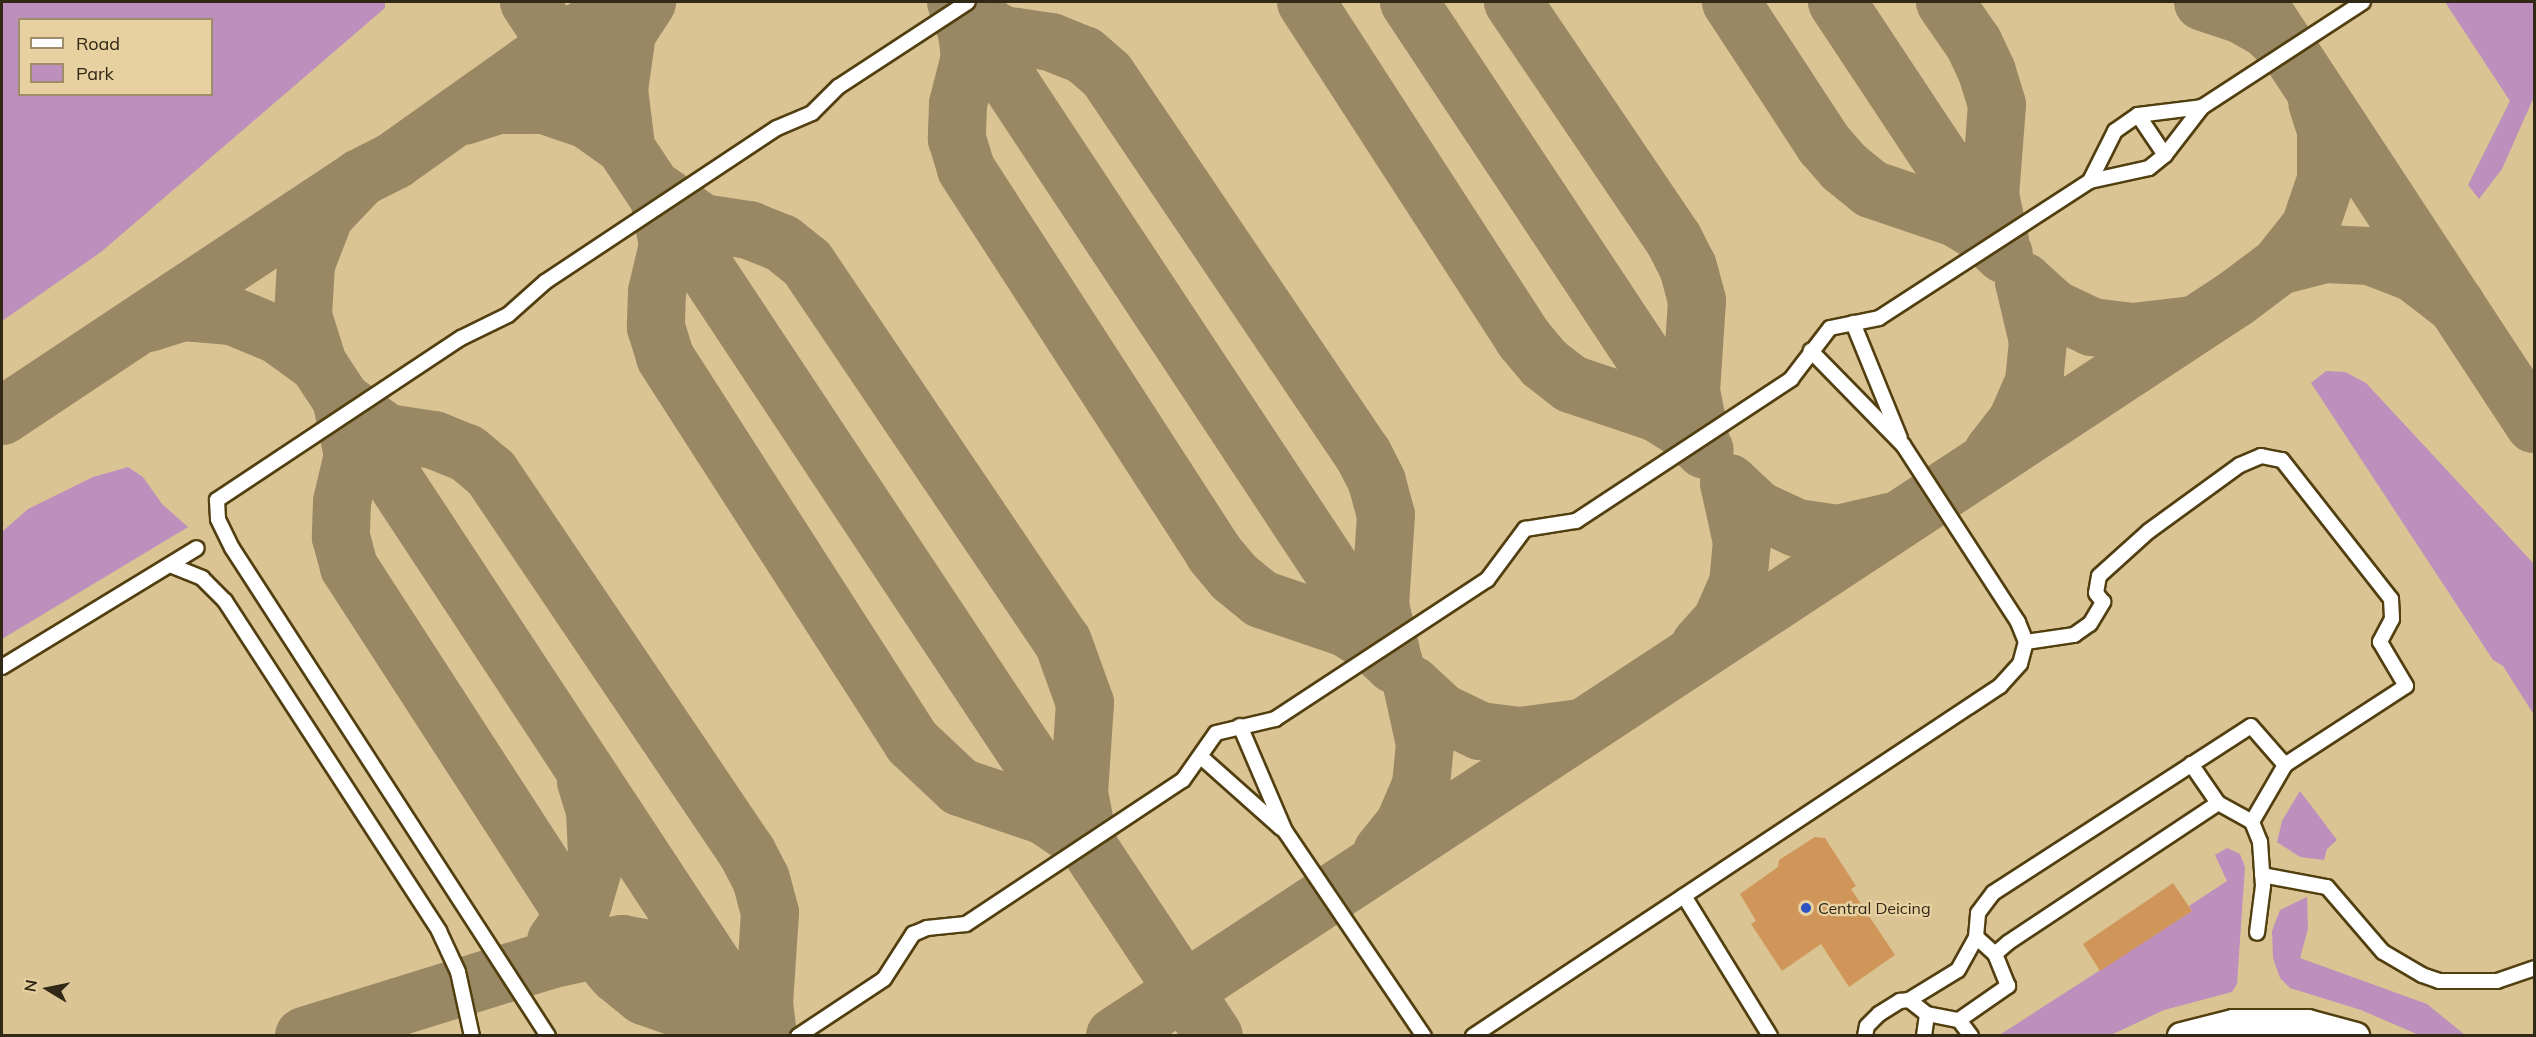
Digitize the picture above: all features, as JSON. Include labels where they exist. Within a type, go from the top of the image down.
[{"type":"street","points":[[2181,1035],[2245,1023],[2308,1023],[2356,1035]]},
{"type":"lane","points":[[548,1035],[232,548],[218,519],[217,500],[461,338],[508,315],[545,282],[777,128],[812,113],[838,87],[968,2]]},
{"type":"lane","points":[[798,1035],[884,979],[913,934],[927,928],[966,924],[1183,780],[1216,733],[1275,719],[1487,580],[1525,529],[1576,521],[1791,379],[1830,328],[1880,318],[2090,181],[2149,168],[2165,154],[2202,107],[2363,2]]},
{"type":"lane","points":[[2090,181],[2115,131],[2138,115],[2202,107]]},
{"type":"lane","points":[[2138,115],[2165,154]]},
{"type":"lane","points":[[1473,1035],[2000,686],[2020,664],[2026,642],[2018,622],[1903,445],[1853,323]]},
{"type":"lane","points":[[1811,351],[1903,445]]},
{"type":"lane","points":[[2026,642],[2074,635],[2090,624],[2103,603],[2096,593],[2098,576],[2149,531],[2240,465],[2261,456],[2282,459],[2391,599],[2392,619],[2380,642],[2406,687],[2285,765],[2252,822]]},
{"type":"lane","points":[[2,667],[197,548]]},
{"type":"lane","points":[[170,565],[202,578],[225,600],[439,932],[458,972],[472,1035]]},
{"type":"lane","points":[[1240,726],[1285,831],[1424,1035]]},
{"type":"lane","points":[[1865,1035],[1867,1026],[1878,1014],[1909,1000],[1958,970],[1976,937],[1978,913],[1993,893],[2251,726],[2285,765]]},
{"type":"lane","points":[[1201,757],[1285,831]]},
{"type":"lane","points":[[2192,764],[2218,803],[2252,822],[2260,842],[2262,874],[2257,933]]},
{"type":"lane","points":[[1995,954],[2218,803]]},
{"type":"lane","points":[[2262,874],[2327,887],[2383,952],[2430,978],[2497,981],[2535,968]]},
{"type":"lane","points":[[1684,896],[1770,1035]]},
{"type":"lane","points":[[1959,1020],[2008,986],[1995,954],[1976,937]]},
{"type":"lane","points":[[1909,1000],[1927,1014],[1959,1020],[1971,1035]]},
{"type":"lane","points":[[1924,1035],[1927,1014]]},
{"type":"green space","points":[[2,2],[385,2],[385,8],[101,252],[2,321]]},
{"type":"green space","points":[[2445,2],[2534,2],[2533,99],[2502,169],[2479,199],[2468,185],[2510,101]]},
{"type":"green space","points":[[2326,371],[2345,372],[2366,383],[2534,564],[2534,715],[2503,666],[2493,660],[2311,383]]},
{"type":"green space","points":[[128,467],[143,477],[162,504],[188,527],[2,639],[2,532],[28,509],[93,477]]},
{"type":"green space","points":[[2300,791],[2337,840],[2327,849],[2324,860],[2300,857],[2277,842],[2282,821]]},
{"type":"green space","points":[[2227,848],[2240,854],[2245,867],[2237,984],[2232,992],[2164,1010],[2111,1035],[1998,1036],[2192,911],[2189,906],[2227,881],[2215,855]]},
{"type":"green space","points":[[2307,897],[2308,929],[2300,958],[2427,1004],[2465,1035],[2419,1035],[2361,1010],[2290,988],[2280,978],[2273,958],[2272,931],[2280,910]]},
{"type":"building","name":"Central Deicing","points":[[1815,837],[1825,838],[1856,886],[1851,889],[1895,955],[1849,987],[1821,944],[1782,971],[1751,924],[1756,921],[1740,894],[1778,867],[1779,860]]},
{"type":"building","points":[[2173,883],[2192,911],[2100,971],[2083,944]]},
{"type":"taxiway","points":[[529,2],[1214,1036]]},
{"type":"taxiway","points":[[2,416],[360,178],[395,160],[558,44],[631,2]]},
{"type":"taxiway","points":[[626,146],[619,90],[627,33],[647,2]]},
{"type":"taxiway","points":[[956,2],[967,33],[970,57],[958,104],[957,139],[966,169],[1214,553],[1234,577],[1261,599],[1346,628],[1372,644],[1394,664]]},
{"type":"taxiway","points":[[958,2],[982,23],[1003,35],[1051,42],[1084,55],[1107,75],[1363,454],[1377,482],[1386,515],[1380,605],[1394,664]]},
{"type":"taxiway","points":[[1306,2],[1524,339],[1544,363],[1571,384],[1657,413],[1683,429],[1705,450]]},
{"type":"taxiway","points":[[1409,2],[1695,434]]},
{"type":"taxiway","points":[[1513,2],[1674,240],[1688,267],[1697,301],[1691,391],[1700,436]]},
{"type":"taxiway","points":[[1731,2],[1824,144],[1844,167],[1871,189],[1956,218],[1983,234],[2004,254]]},
{"type":"taxiway","points":[[1837,2],[1995,241]]},
{"type":"taxiway","points":[[1945,2],[1974,44],[1987,72],[1997,105],[1990,195],[2000,241]]},
{"type":"taxiway","points":[[2203,2],[2240,14],[2267,29],[2284,46]]},
{"type":"taxiway","points":[[2257,2],[2534,424]]},
{"type":"taxiway","points":[[962,10],[1385,650]]},
{"type":"taxiway","points":[[2279,266],[2310,227],[2326,180],[2326,130],[2317,103]]},
{"type":"taxiway","points":[[464,116],[498,105],[544,105],[588,120],[622,144]]},
{"type":"taxiway","points":[[360,178],[325,215],[306,264],[303,316],[318,364],[760,1036]]},
{"type":"taxiway","points":[[660,193],[702,223],[749,230],[782,243],[807,263],[1063,642],[1085,703],[1079,793],[1088,839]]},
{"type":"taxiway","points":[[658,194],[668,245],[657,292],[656,327],[665,357],[912,742],[960,787],[1045,816],[1083,842]]},
{"type":"taxiway","points":[[1115,1036],[2235,299],[2279,266],[2325,254],[2370,256],[2414,273],[2457,306]]},
{"type":"taxiway","points":[[1993,452],[2017,421],[2034,382],[2038,341],[2024,282],[2054,309],[2092,327],[2133,332],[2193,325]]},
{"type":"taxiway","points":[[149,323],[183,312],[232,316],[278,335],[318,364]]},
{"type":"taxiway","points":[[344,402],[387,433],[434,440],[467,453],[491,473],[747,852],[761,879],[770,913],[764,1003],[768,1036]]},
{"type":"taxiway","points":[[342,403],[353,455],[342,502],[341,537],[349,567],[597,951],[617,974],[644,996],[729,1026],[746,1036]]},
{"type":"taxiway","points":[[1700,645],[1721,622],[1738,583],[1742,542],[1729,483],[1758,510],[1797,528],[1838,534],[1889,522]]},
{"type":"taxiway","points":[[1382,852],[1404,825],[1421,785],[1425,744],[1412,685],[1441,712],[1480,731],[1520,736],[1580,728]]},
{"type":"taxiway","points":[[556,941],[583,903],[597,855],[595,811],[586,781]]},
{"type":"taxiway","points":[[304,1036],[549,960],[622,944],[665,952],[701,967],[723,989]]},
{"type":"place","name":"Central Deicing","points":[[1806,908]]}]
